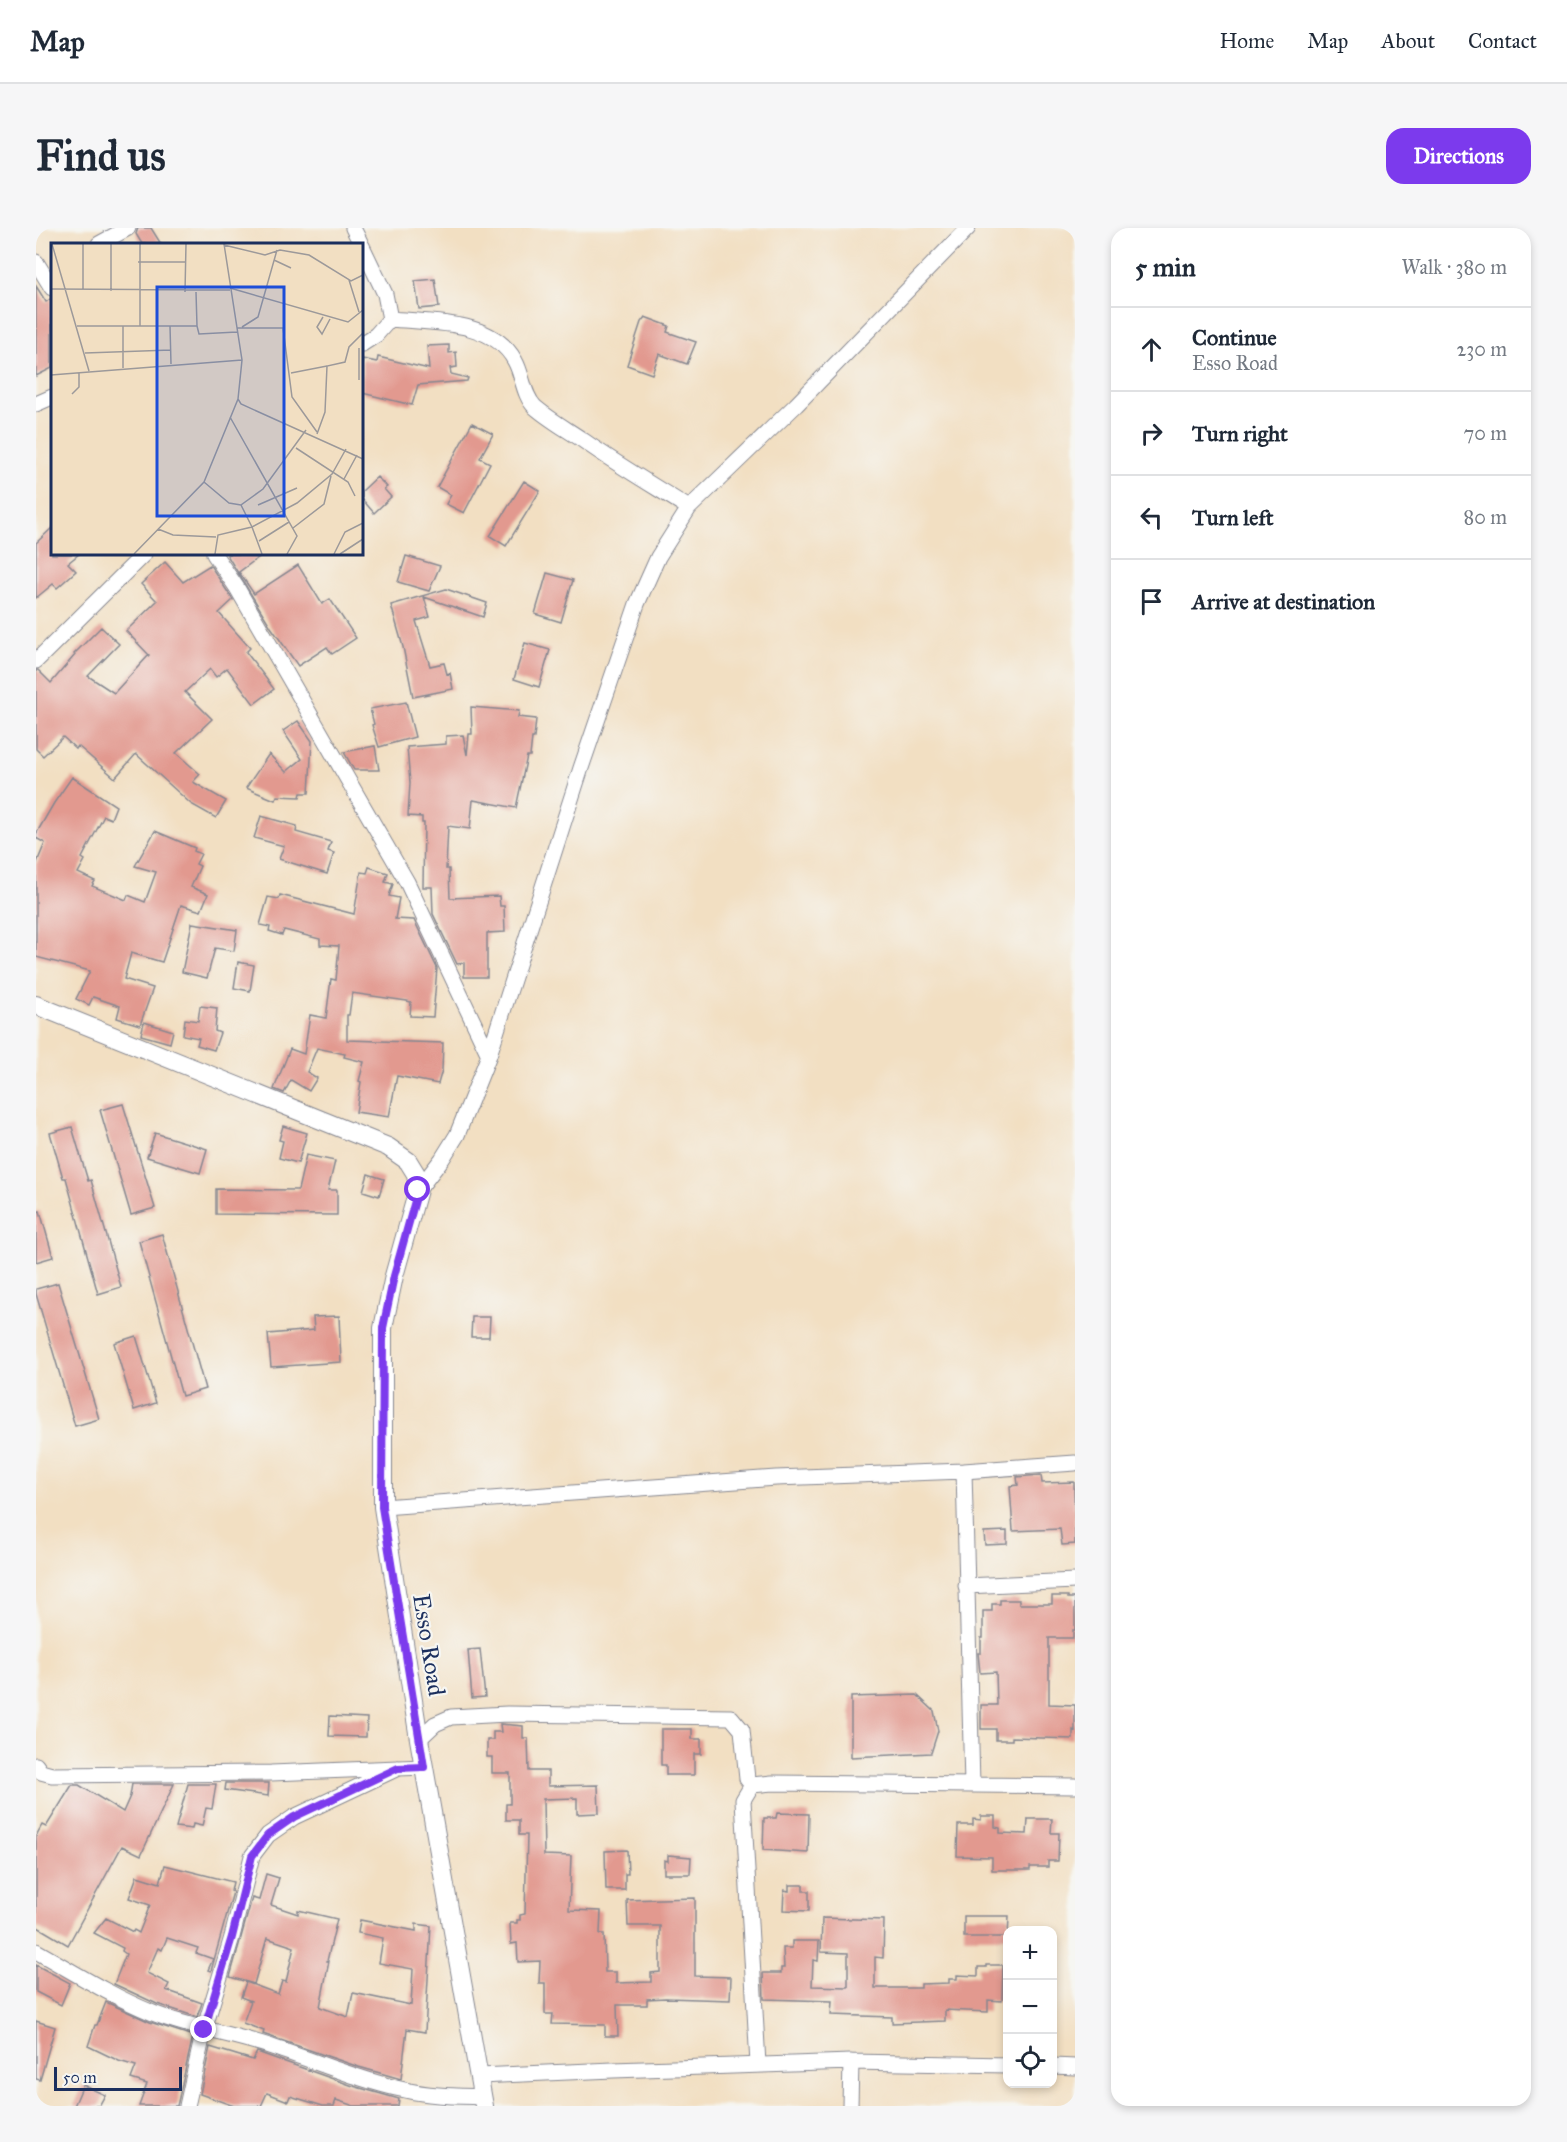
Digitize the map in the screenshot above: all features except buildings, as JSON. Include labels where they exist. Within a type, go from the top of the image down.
[{"type":"street","points":[[101,243],[128,228]]},
{"type":"street","points":[[353,228],[360,243]]},
{"type":"street","points":[[418,1190],[457,1135],[489,1055],[581,768],[637,604],[658,557],[689,508],[796,405],[968,228]]},
{"type":"street","points":[[363,249],[385,294],[390,319]]},
{"type":"street","points":[[42,271],[51,286]]},
{"type":"street","points":[[390,319],[459,326],[486,333],[507,348],[516,363],[533,405],[613,461],[689,508]]},
{"type":"street","points":[[363,343],[376,335],[390,319]]},
{"type":"street","points":[[36,404],[51,397]]},
{"type":"street","points":[[36,661],[143,555]]},
{"type":"street","points":[[215,555],[237,588],[407,882],[489,1055]]},
{"type":"street","points":[[36,1005],[388,1148],[408,1161],[416,1174],[418,1190]]},
{"type":"street","name":"Esso Road","points":[[418,1190],[394,1276],[383,1328],[382,1507],[419,1739],[483,2101]]},
{"type":"street","points":[[382,1507],[776,1478],[964,1471],[1075,1463]]},
{"type":"street","points":[[964,1471],[972,1785]]},
{"type":"street","points":[[966,1586],[1075,1581]]},
{"type":"street","points":[[419,1739],[435,1724],[451,1717],[507,1714],[731,1718],[742,1730],[747,1779],[752,1785]]},
{"type":"street","points":[[36,1765],[41,1772],[52,1775],[271,1773],[424,1767]]},
{"type":"street","points":[[187,2106],[204,2030],[232,1937],[252,1856],[268,1835],[294,1817],[398,1768]]},
{"type":"street","points":[[752,1785],[772,1783],[1075,1786]]},
{"type":"street","points":[[752,1785],[743,1800],[758,2064]]},
{"type":"street","points":[[36,1951],[81,1979],[153,2013],[204,2030],[246,2038],[392,2087],[483,2101]]},
{"type":"street","points":[[480,2076],[851,2062],[1003,2065]]},
{"type":"street","points":[[850,2106],[851,2062]]},
{"type":"street","points":[[1057,2066],[1075,2067]]},
{"type":"route","points":[[204,2030],[232,1937],[252,1856],[268,1835],[294,1817],[398,1768],[424,1767],[382,1507],[383,1328],[394,1276],[418,1190]]}]
